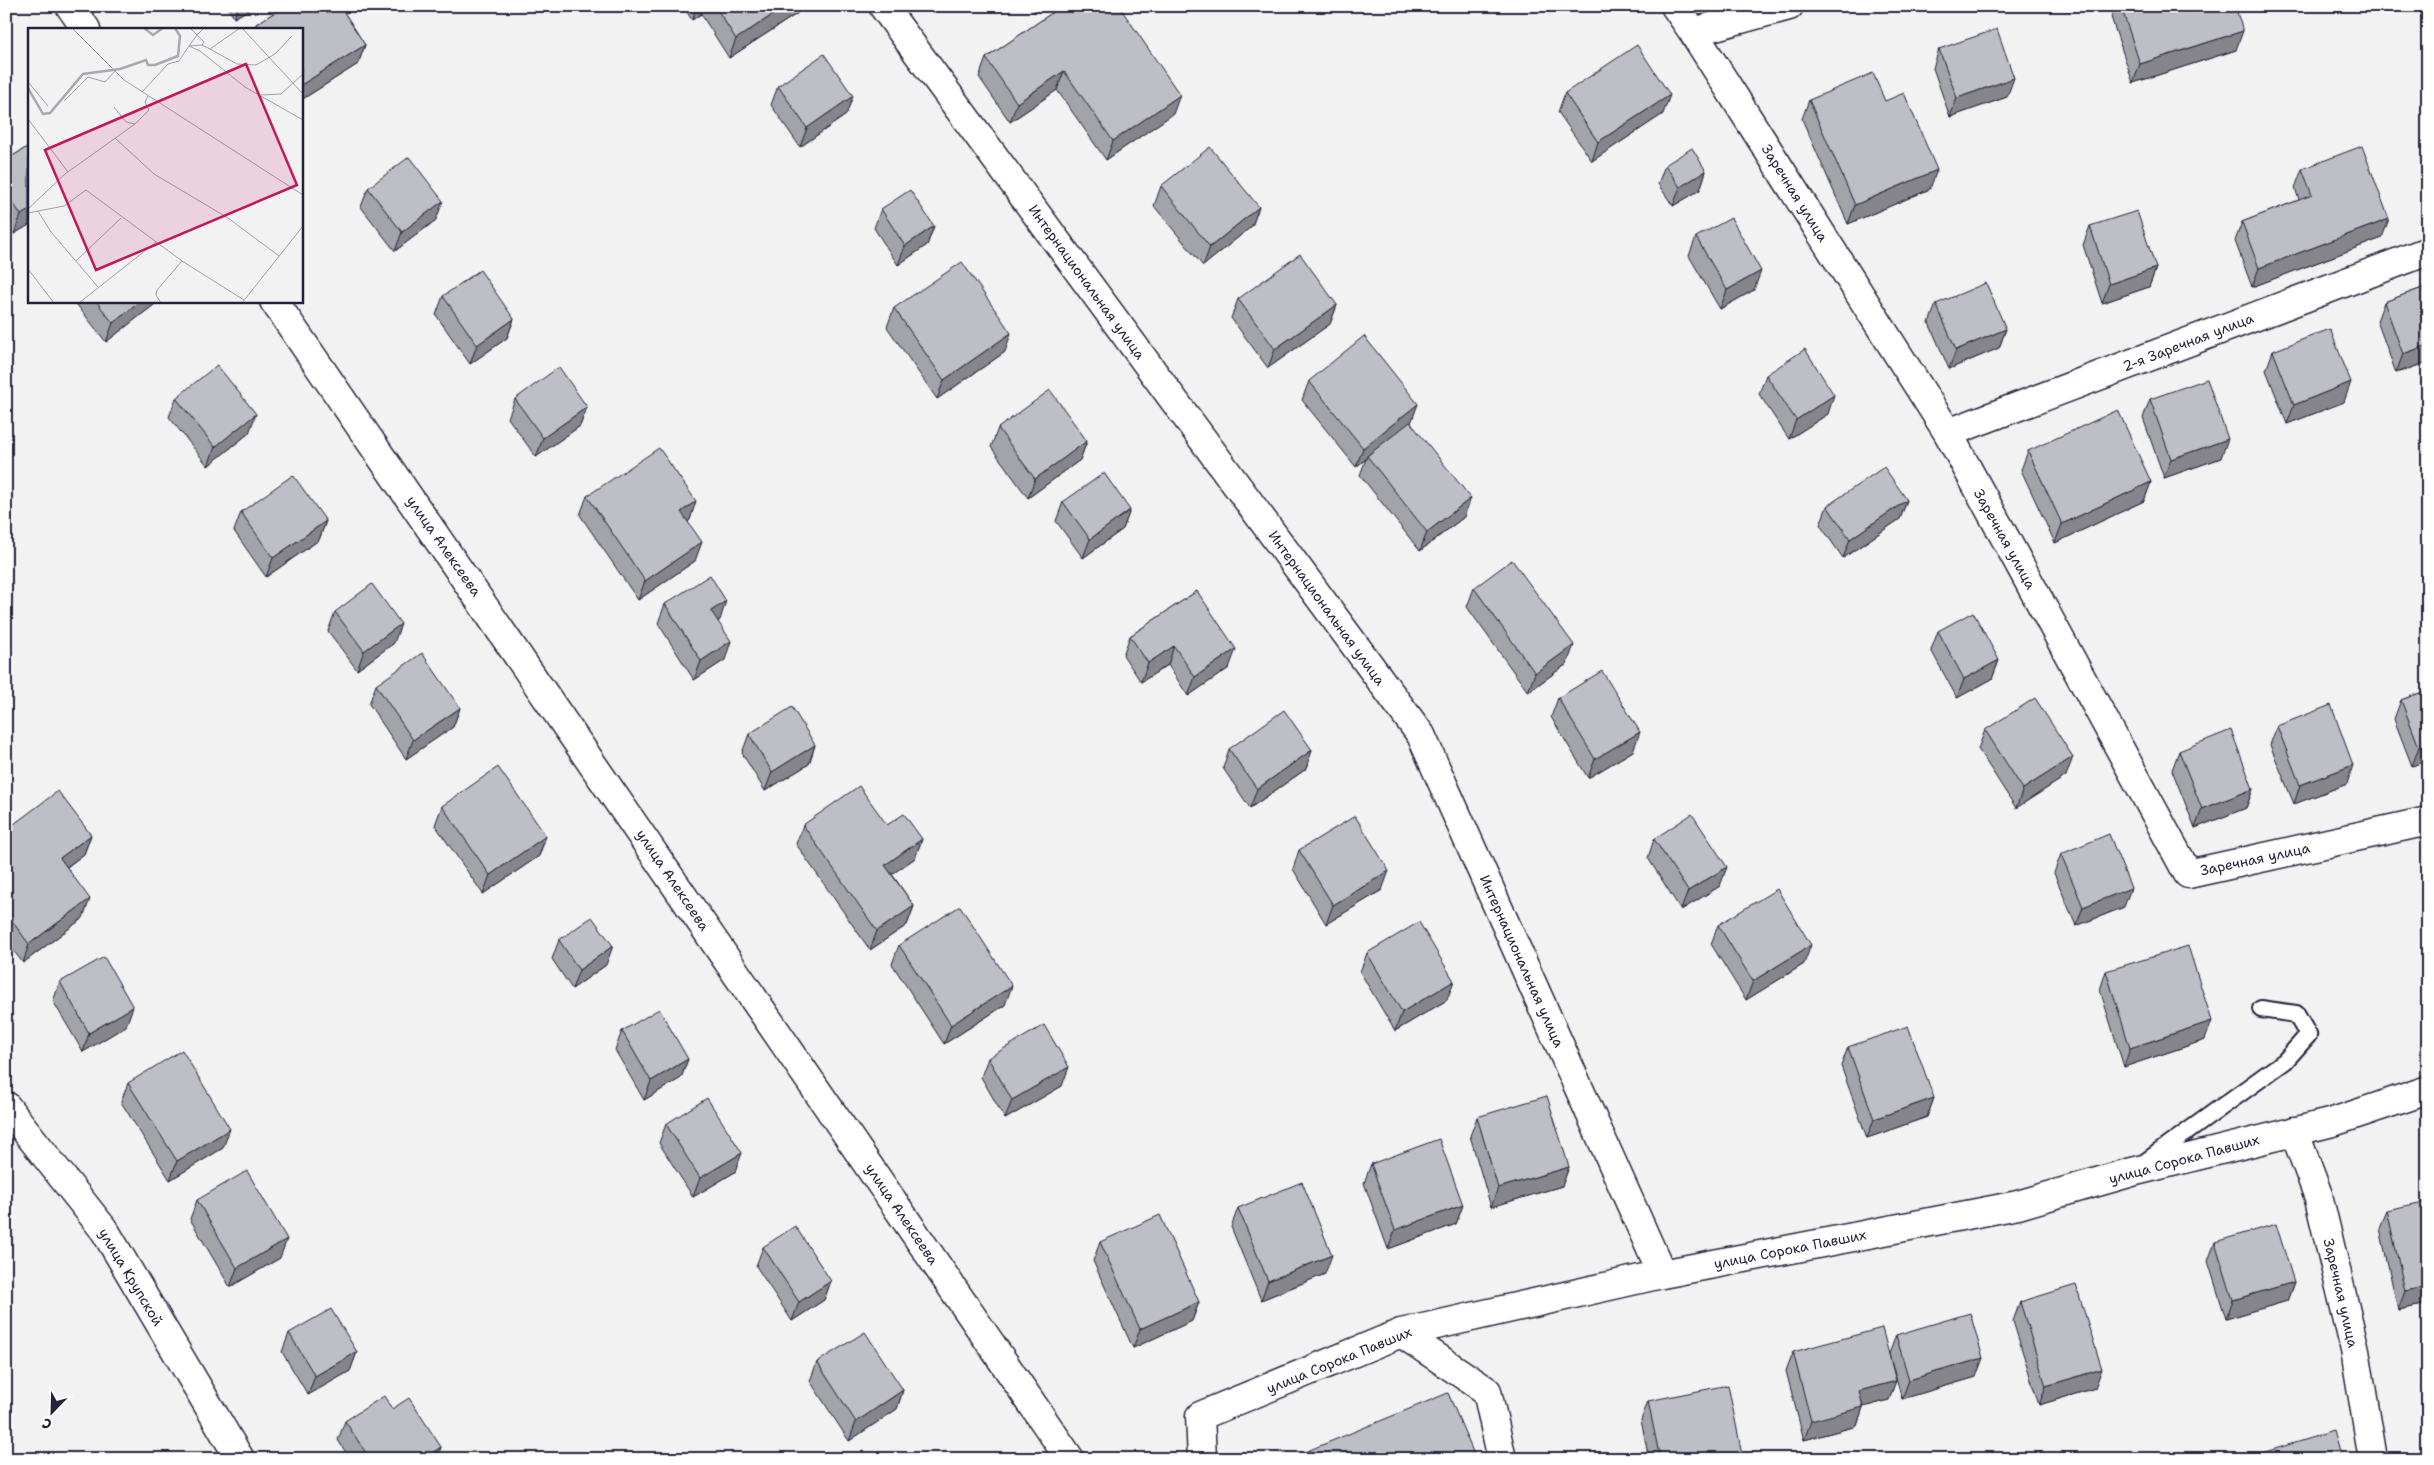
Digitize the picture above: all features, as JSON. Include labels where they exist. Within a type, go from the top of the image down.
[{"type":"street","points":[[70,6],[85,28]]},
{"type":"street","name":"Интернациональная улица","points":[[883,6],[1421,735],[1662,1274]]},
{"type":"street","name":"Заречная улица","points":[[1675,6],[1948,433],[2188,874],[2428,821]]},
{"type":"street","points":[[1693,32],[1789,6]]},
{"type":"street","name":"2-я Заречная улица","points":[[1948,433],[2428,251]]},
{"type":"street","name":"улица Алексеева","points":[[275,302],[1070,1459]]},
{"type":"street","name":"улица Сорока Павших","points":[[1202,1459],[1200,1416],[1401,1332],[1662,1274],[2018,1205],[2132,1172],[2333,1122],[2428,1090]]},
{"type":"street","name":"улица Крупской","points":[[6,1106],[105,1231],[240,1459]]},
{"type":"street","name":"Заречная улица","points":[[2294,1131],[2321,1205],[2355,1350],[2373,1459]]},
{"type":"street","points":[[1401,1332],[1487,1391],[1502,1459]]},
{"type":"lane","points":[[2132,1172],[2285,1061],[2308,1035],[2296,1014],[2261,1009]]},
{"type":"building","points":[[285,6],[340,6],[365,45],[302,84],[302,28],[258,28],[256,24]]},
{"type":"building","points":[[715,6],[786,6],[736,39]]},
{"type":"building","points":[[1062,6],[1119,6],[1180,95],[1113,141],[1064,71],[1017,103],[986,58]]},
{"type":"building","points":[[2121,6],[2235,6],[2243,31],[2140,64]]},
{"type":"building","points":[[1997,29],[2014,78],[1957,98],[1939,49]]},
{"type":"building","points":[[1637,45],[1670,95],[1598,142],[1565,93]]},
{"type":"building","points":[[824,54],[853,96],[807,128],[778,86]]},
{"type":"building","points":[[1873,73],[1885,101],[1904,93],[1937,170],[1855,205],[1809,100]]},
{"type":"building","points":[[2362,146],[2389,219],[2259,268],[2242,222],[2312,195],[2302,169]]},
{"type":"building","points":[[28,147],[28,211],[21,215],[6,192],[6,160]]},
{"type":"building","points":[[1210,147],[1259,207],[1210,247],[1161,186]]},
{"type":"building","points":[[1692,148],[1706,171],[1680,187],[1665,165]]},
{"type":"building","points":[[409,157],[443,201],[402,232],[368,188]]},
{"type":"building","points":[[910,190],[934,226],[905,246],[881,209]]},
{"type":"building","points":[[2137,211],[2156,268],[2109,284],[2090,226]]},
{"type":"building","points":[[1731,218],[1761,271],[1727,290],[1696,237]]},
{"type":"building","points":[[1300,254],[1337,305],[1275,349],[1238,299]]},
{"type":"building","points":[[962,262],[1011,333],[944,380],[894,308]]},
{"type":"building","points":[[480,270],[514,319],[477,345],[443,296]]},
{"type":"building","points":[[1986,283],[2006,329],[1956,350],[1936,304]]},
{"type":"building","points":[[2428,286],[2428,345],[2403,354],[2384,302]]},
{"type":"building","points":[[97,302],[140,302],[113,323]]},
{"type":"building","points":[[2330,329],[2351,382],[2294,405],[2273,351]]},
{"type":"building","points":[[1364,336],[1418,404],[1363,448],[1309,381]]},
{"type":"building","points":[[1805,349],[1834,395],[1796,420],[1766,375]]},
{"type":"building","points":[[217,365],[256,414],[215,447],[176,398]]},
{"type":"building","points":[[559,367],[587,407],[543,438],[515,399]]},
{"type":"building","points":[[2207,379],[2228,439],[2171,459],[2150,399]]},
{"type":"building","points":[[1050,390],[1087,441],[1035,479],[998,428]]},
{"type":"building","points":[[2118,410],[2151,482],[2062,524],[2028,451]]},
{"type":"building","points":[[1410,422],[1471,498],[1427,532],[1367,456]]},
{"type":"building","points":[[659,448],[696,501],[681,512],[702,542],[645,581],[587,496]]},
{"type":"building","points":[[1884,467],[1907,500],[1850,539],[1827,506]]},
{"type":"building","points":[[1104,473],[1130,510],[1090,539],[1063,502]]},
{"type":"building","points":[[293,475],[326,521],[273,558],[241,512]]},
{"type":"building","points":[[1512,560],[1574,645],[1535,673],[1474,588]]},
{"type":"building","points":[[710,575],[726,601],[711,611],[731,641],[701,661],[665,604]]},
{"type":"building","points":[[372,584],[401,624],[364,651],[335,612]]},
{"type":"building","points":[[1197,591],[1236,649],[1195,677],[1174,646],[1148,663],[1130,636]]},
{"type":"building","points":[[1973,612],[1999,660],[1964,679],[1938,631]]},
{"type":"building","points":[[422,653],[460,708],[413,740],[376,685]]},
{"type":"building","points":[[1602,671],[1640,732],[1595,759],[1558,698]]},
{"type":"building","points":[[2428,690],[2428,744],[2419,747],[2401,700]]},
{"type":"building","points":[[2035,698],[2073,757],[2023,789],[1985,730]]},
{"type":"building","points":[[2331,705],[2353,765],[2300,785],[2277,726]]},
{"type":"building","points":[[792,707],[815,745],[772,772],[749,734]]},
{"type":"building","points":[[1284,710],[1312,750],[1257,789],[1229,749]]},
{"type":"building","points":[[2231,730],[2253,789],[2202,809],[2179,751]]},
{"type":"building","points":[[498,767],[546,836],[490,875],[442,806]]},
{"type":"building","points":[[859,786],[887,825],[904,814],[922,839],[885,865],[914,906],[877,931],[803,825]]},
{"type":"building","points":[[58,791],[91,835],[60,858],[90,899],[29,944],[6,913],[6,830]]},
{"type":"building","points":[[1692,814],[1727,867],[1688,891],[1654,839]]},
{"type":"building","points":[[1355,816],[1389,871],[1333,905],[1299,850]]},
{"type":"building","points":[[2109,834],[2131,888],[2083,907],[2061,854]]},
{"type":"building","points":[[1777,889],[1811,945],[1753,981],[1718,925]]},
{"type":"building","points":[[960,906],[1012,986],[951,1025],[899,945]]},
{"type":"building","points":[[592,917],[613,946],[579,970],[559,940]]},
{"type":"building","points":[[1419,922],[1454,981],[1402,1012],[1367,953]]},
{"type":"building","points":[[2188,946],[2212,1021],[2130,1048],[2106,971]]},
{"type":"building","points":[[104,957],[133,1007],[89,1033],[60,982]]},
{"type":"building","points":[[659,1009],[688,1059],[651,1081],[622,1031]]},
{"type":"building","points":[[1044,1025],[1069,1067],[1012,1100],[988,1058]]},
{"type":"building","points":[[1908,1026],[1934,1098],[1874,1119],[1848,1047]]},
{"type":"building","points":[[182,1050],[230,1129],[177,1161],[128,1083]]},
{"type":"building","points":[[1547,1096],[1569,1167],[1498,1188],[1477,1117]]},
{"type":"building","points":[[707,1098],[742,1153],[700,1178],[666,1124]]},
{"type":"building","points":[[1439,1139],[1463,1205],[1395,1230],[1371,1164]]},
{"type":"building","points":[[247,1171],[287,1239],[237,1268],[197,1200]]},
{"type":"building","points":[[1302,1182],[1332,1255],[1268,1281],[1238,1208]]},
{"type":"building","points":[[2428,1201],[2428,1286],[2405,1291],[2387,1210]]},
{"type":"building","points":[[1160,1215],[1199,1302],[1140,1329],[1100,1242]]},
{"type":"building","points":[[2276,1224],[2294,1282],[2233,1300],[2215,1242]]},
{"type":"building","points":[[795,1226],[831,1281],[799,1302],[763,1247]]},
{"type":"building","points":[[2076,1285],[2102,1369],[2046,1386],[2020,1302]]},
{"type":"building","points":[[331,1309],[357,1352],[315,1376],[289,1333]]},
{"type":"building","points":[[1970,1313],[1983,1358],[1909,1380],[1896,1335]]},
{"type":"building","points":[[1882,1328],[1896,1381],[1859,1391],[1863,1407],[1811,1421],[1793,1352]]},
{"type":"building","points":[[865,1332],[903,1390],[856,1422],[817,1362]]},
{"type":"building","points":[[1728,1385],[1743,1459],[1660,1459],[1648,1401]]},
{"type":"building","points":[[1448,1393],[1476,1459],[1288,1459]]},
{"type":"building","points":[[384,1396],[392,1409],[409,1398],[441,1447],[423,1459],[370,1459],[345,1421]]},
{"type":"building","points":[[2333,1431],[2341,1459],[2264,1459],[2262,1453]]}]
